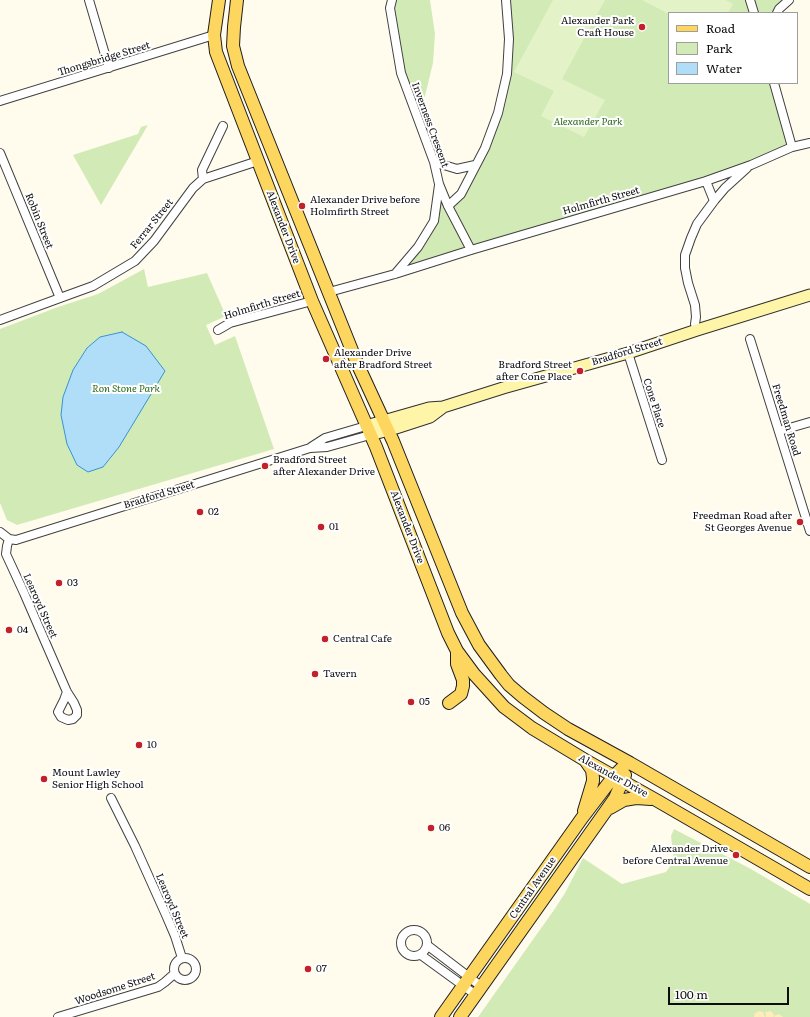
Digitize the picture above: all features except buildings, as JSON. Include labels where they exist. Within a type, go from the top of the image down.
[{"type":"main road","name":"Alexander Drive","points":[[219,0],[214,35],[216,52],[312,301],[376,447],[448,633],[457,651],[474,674],[504,707],[532,728],[810,889]]},
{"type":"main road","name":"Alexander Drive","points":[[237,0],[233,46],[238,66],[357,363],[386,426],[462,613],[479,645],[501,675],[523,697],[544,713],[568,729],[629,762],[810,867]]},
{"type":"main road","points":[[449,703],[461,694],[464,686],[457,664],[457,651]]},
{"type":"main road","points":[[582,818],[593,781],[592,770],[585,760]]},
{"type":"main road","name":"Central Avenue","points":[[441,1017],[582,818],[619,779],[629,762]]},
{"type":"main road","name":"Central Avenue","points":[[460,1017],[607,810],[615,798],[619,779]]},
{"type":"main road","points":[[607,810],[624,800],[636,798],[656,800]]},
{"type":"street","points":[[88,0],[109,68]]},
{"type":"street","name":"Inverness Crescent","points":[[392,0],[390,8],[401,73],[434,162],[439,184],[448,206],[471,250]]},
{"type":"street","points":[[448,206],[461,194],[484,148],[498,113],[507,74],[509,39],[506,0]]},
{"type":"street","points":[[750,0],[754,12]]},
{"type":"street","points":[[778,12],[789,0]]},
{"type":"street","name":"Thongsbridge Street","points":[[0,101],[214,35]]},
{"type":"street","points":[[774,84],[792,147]]},
{"type":"street","points":[[203,179],[202,170],[223,126]]},
{"type":"street","name":"Holmfirth Street","points":[[329,292],[395,274],[471,250],[706,181],[751,165],[792,147],[810,143]]},
{"type":"street","name":"Robin Street","points":[[0,153],[60,298]]},
{"type":"street","name":"Ferrar Street","points":[[0,320],[93,286],[135,261],[154,241],[193,188],[203,179],[258,161]]},
{"type":"street","points":[[434,162],[457,169],[475,165]]},
{"type":"street","points":[[697,330],[695,305],[685,268],[685,255],[697,224],[714,201],[751,165]]},
{"type":"street","points":[[706,181],[714,201]]},
{"type":"street","points":[[395,274],[418,247],[434,221],[439,184]]},
{"type":"street","name":"Bradford Street","points":[[9,539],[16,540],[310,448],[325,438],[368,431],[386,426],[429,408],[443,408],[503,388],[628,353],[810,295]]},
{"type":"street","name":"Holmfirth Street","points":[[218,330],[230,323],[312,301]]},
{"type":"street","name":"Freedman Road","points":[[750,339],[810,531]]},
{"type":"street","name":"Cone Place","points":[[628,353],[662,460]]},
{"type":"street","points":[[779,432],[810,422]]},
{"type":"street","points":[[0,532],[9,539]]},
{"type":"street","name":"Learoyd Street","points":[[9,539],[6,554],[67,692]]},
{"type":"street","name":"Learoyd Street","points":[[111,798],[135,846],[166,915],[182,958]]},
{"type":"street","points":[[427,945],[426,949],[421,954],[418,956],[411,956],[404,952],[401,944],[404,936],[410,931],[419,931],[425,936],[427,945],[466,982]]},
{"type":"street","points":[[421,954],[479,991]]},
{"type":"street","points":[[174,974],[182,981],[189,980],[194,976],[196,969],[194,963],[189,959],[182,958]]},
{"type":"street","name":"Woodsome Street","points":[[58,1017],[158,987],[174,974],[174,964],[182,958]]},
{"type":"green space","points":[[392,0],[430,0],[435,34],[433,63],[425,96],[415,112],[401,73]]},
{"type":"green space","name":"Alexander Park","points":[[506,0],[789,0],[778,12],[668,12],[668,84],[774,84],[792,147],[751,165],[395,274],[434,221],[439,184],[447,205],[461,194],[485,148],[507,74]]},
{"type":"green space","points":[[553,0],[605,0],[562,79],[605,100],[584,137],[541,116],[554,91],[514,72]]},
{"type":"green space","points":[[642,0],[726,0],[733,4],[729,12],[668,12],[668,13]]},
{"type":"green space","points":[[148,125],[101,205],[73,155],[138,134],[141,127]]},
{"type":"green space","name":"Ron Stone Park","points":[[144,269],[148,287],[207,273],[226,316],[206,325],[215,345],[235,336],[274,449],[17,525],[7,520],[0,503],[0,329],[58,307],[98,294]]},
{"type":"green space","points":[[674,829],[751,869],[810,904],[810,1017],[478,1017],[554,910],[565,893],[583,858],[622,884],[666,872],[674,861],[671,836]]},
{"type":"sand","points":[[759,1011],[763,1012],[765,1017],[754,1017],[755,1013]]},
{"type":"sand","points":[[770,1011],[774,1016],[773,1017],[765,1017],[765,1012]]},
{"type":"sand","points":[[779,1014],[783,1017],[775,1017],[774,1016]]},
{"type":"water","points":[[122,332],[146,346],[165,371],[119,447],[103,467],[88,472],[77,465],[67,444],[61,415],[63,397],[73,370],[87,348],[100,337]]},
{"type":"place","name":"Alexander Park Craft House","points":[[642,27]]},
{"type":"place","name":"Alexander Drive before Holmfirth Street","points":[[302,206]]},
{"type":"place","name":"Alexander Drive after Bradford Street","points":[[326,359]]},
{"type":"place","name":"Bradford Street after Cone Place","points":[[580,371]]},
{"type":"place","name":"Bradford Street after Alexander Drive","points":[[265,466]]},
{"type":"place","name":"02","points":[[200,512]]},
{"type":"place","name":"Freedman Road after St Georges Avenue","points":[[800,522]]},
{"type":"place","name":"01","points":[[321,527]]},
{"type":"place","name":"03","points":[[59,583]]},
{"type":"place","name":"04","points":[[9,630]]},
{"type":"place","name":"Central Cafe","points":[[325,639]]},
{"type":"place","name":"Tavern","points":[[315,674]]},
{"type":"place","name":"05","points":[[411,702]]},
{"type":"place","name":"10","points":[[139,745]]},
{"type":"place","name":"Mount Lawley Senior High School","points":[[44,779]]},
{"type":"place","name":"06","points":[[431,828]]},
{"type":"place","name":"Alexander Drive before Central Avenue","points":[[736,855]]},
{"type":"place","name":"07","points":[[308,969]]}]
